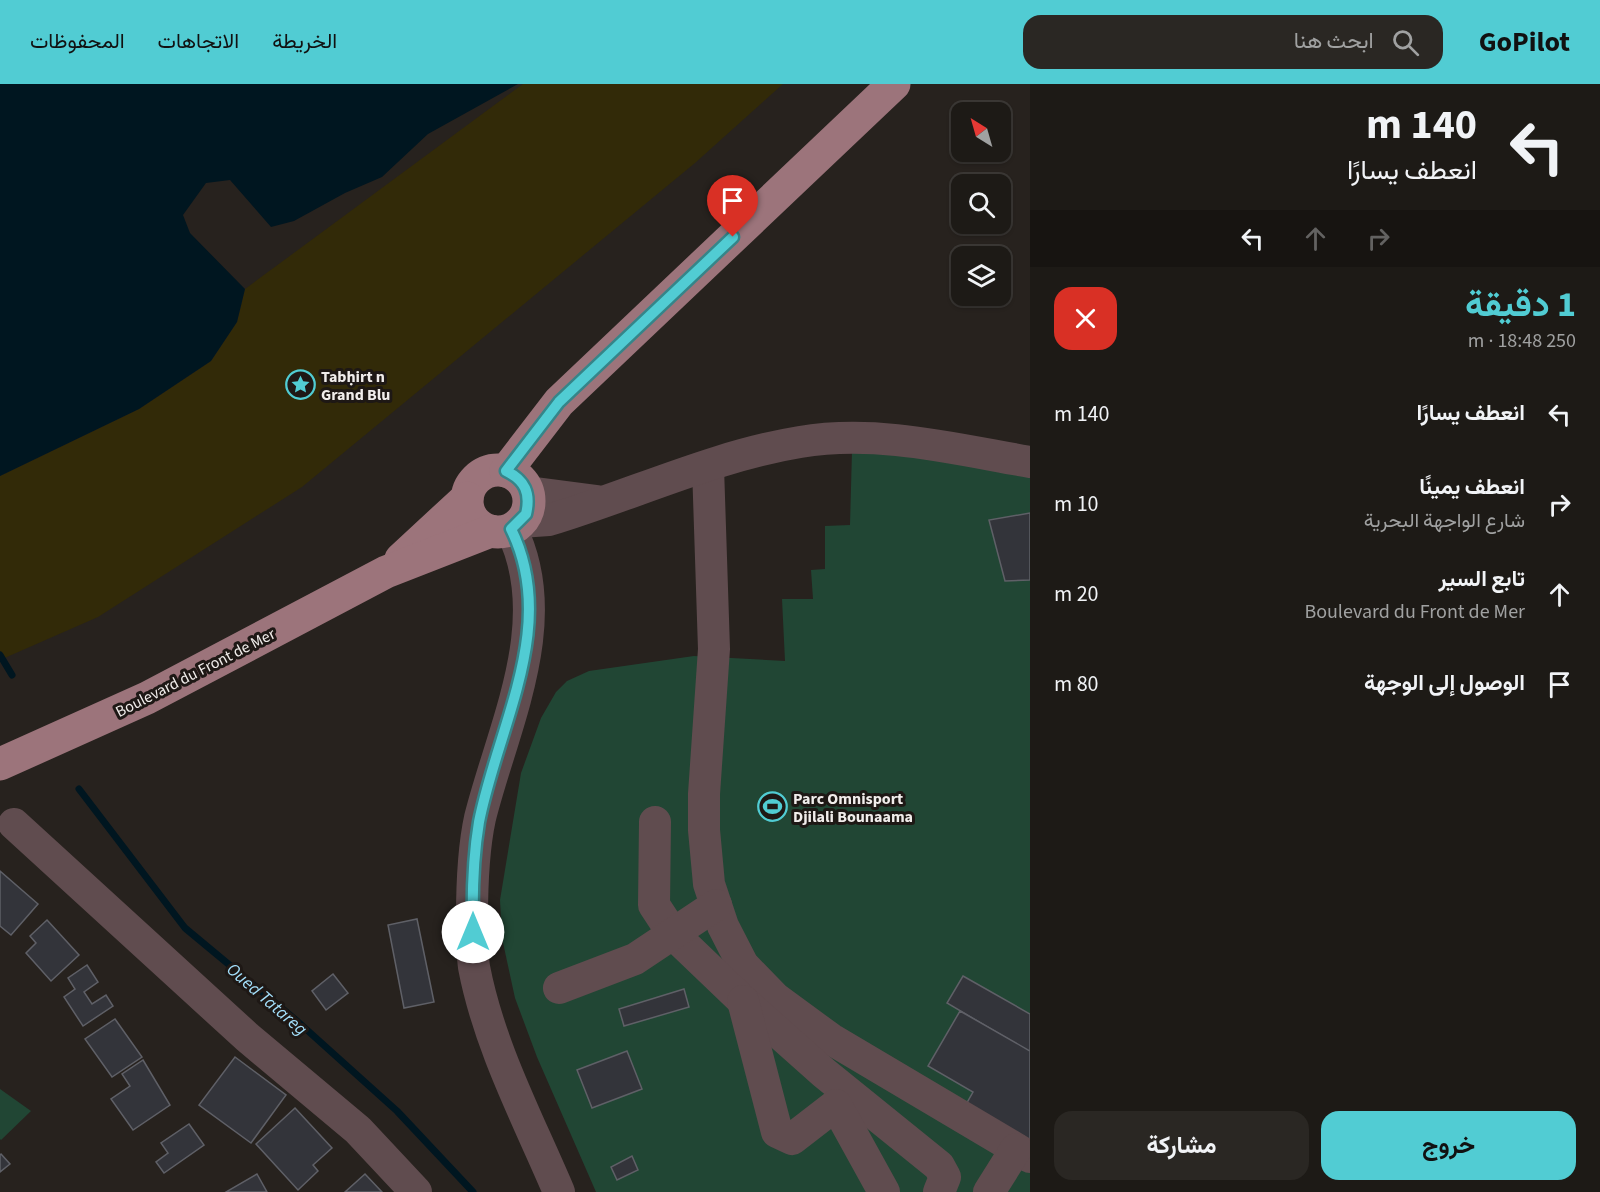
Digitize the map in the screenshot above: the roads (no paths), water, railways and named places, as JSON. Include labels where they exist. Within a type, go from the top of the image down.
[{"type":"main road","points":[[386,572],[511,509],[548,414],[894,84]]},
{"type":"main road","points":[[386,572],[467,498],[476,479],[485,473],[511,509]]},
{"type":"main road","points":[[467,498],[473,519],[511,509]]},
{"type":"main road","name":"Boulevard du Front de Mer","points":[[0,764],[147,698],[386,572]]},
{"type":"street","points":[[559,1192],[484,1012],[474,965],[473,885],[480,821],[526,654],[530,614],[526,564],[511,509],[603,502],[708,467],[801,442],[856,438],[908,441],[1030,462]]},
{"type":"street","points":[[708,467],[714,648],[704,830],[709,884],[716,905],[743,965],[775,998],[831,1040],[1023,1153],[989,1192]]},
{"type":"street","points":[[655,822],[654,905],[673,934],[843,1100],[939,1166],[945,1178],[941,1191]]},
{"type":"street","points":[[14,824],[247,1037],[358,1130],[417,1192]]},
{"type":"street","points":[[559,988],[635,959],[716,905]]},
{"type":"street","points":[[743,1001],[777,1132],[792,1139],[843,1100]]},
{"type":"street","points":[[843,1100],[884,1192]]},
{"type":"water","points":[[0,84],[518,84],[428,134],[382,177],[345,193],[294,221],[271,227],[230,180],[206,183],[183,215],[190,233],[245,289],[237,322],[211,361],[139,409],[0,476]]},
{"type":"waterway","points":[[0,655],[12,675]]},
{"type":"waterway","name":"Oued Tatareg","points":[[79,789],[185,928],[297,1021],[397,1111],[473,1192]]},
{"type":"place","name":"Tabḥirt n Grand Blu","points":[[300,385]]},
{"type":"place","name":"Parc Omnisport Djilali Bounaama","points":[[772,807]]}]
